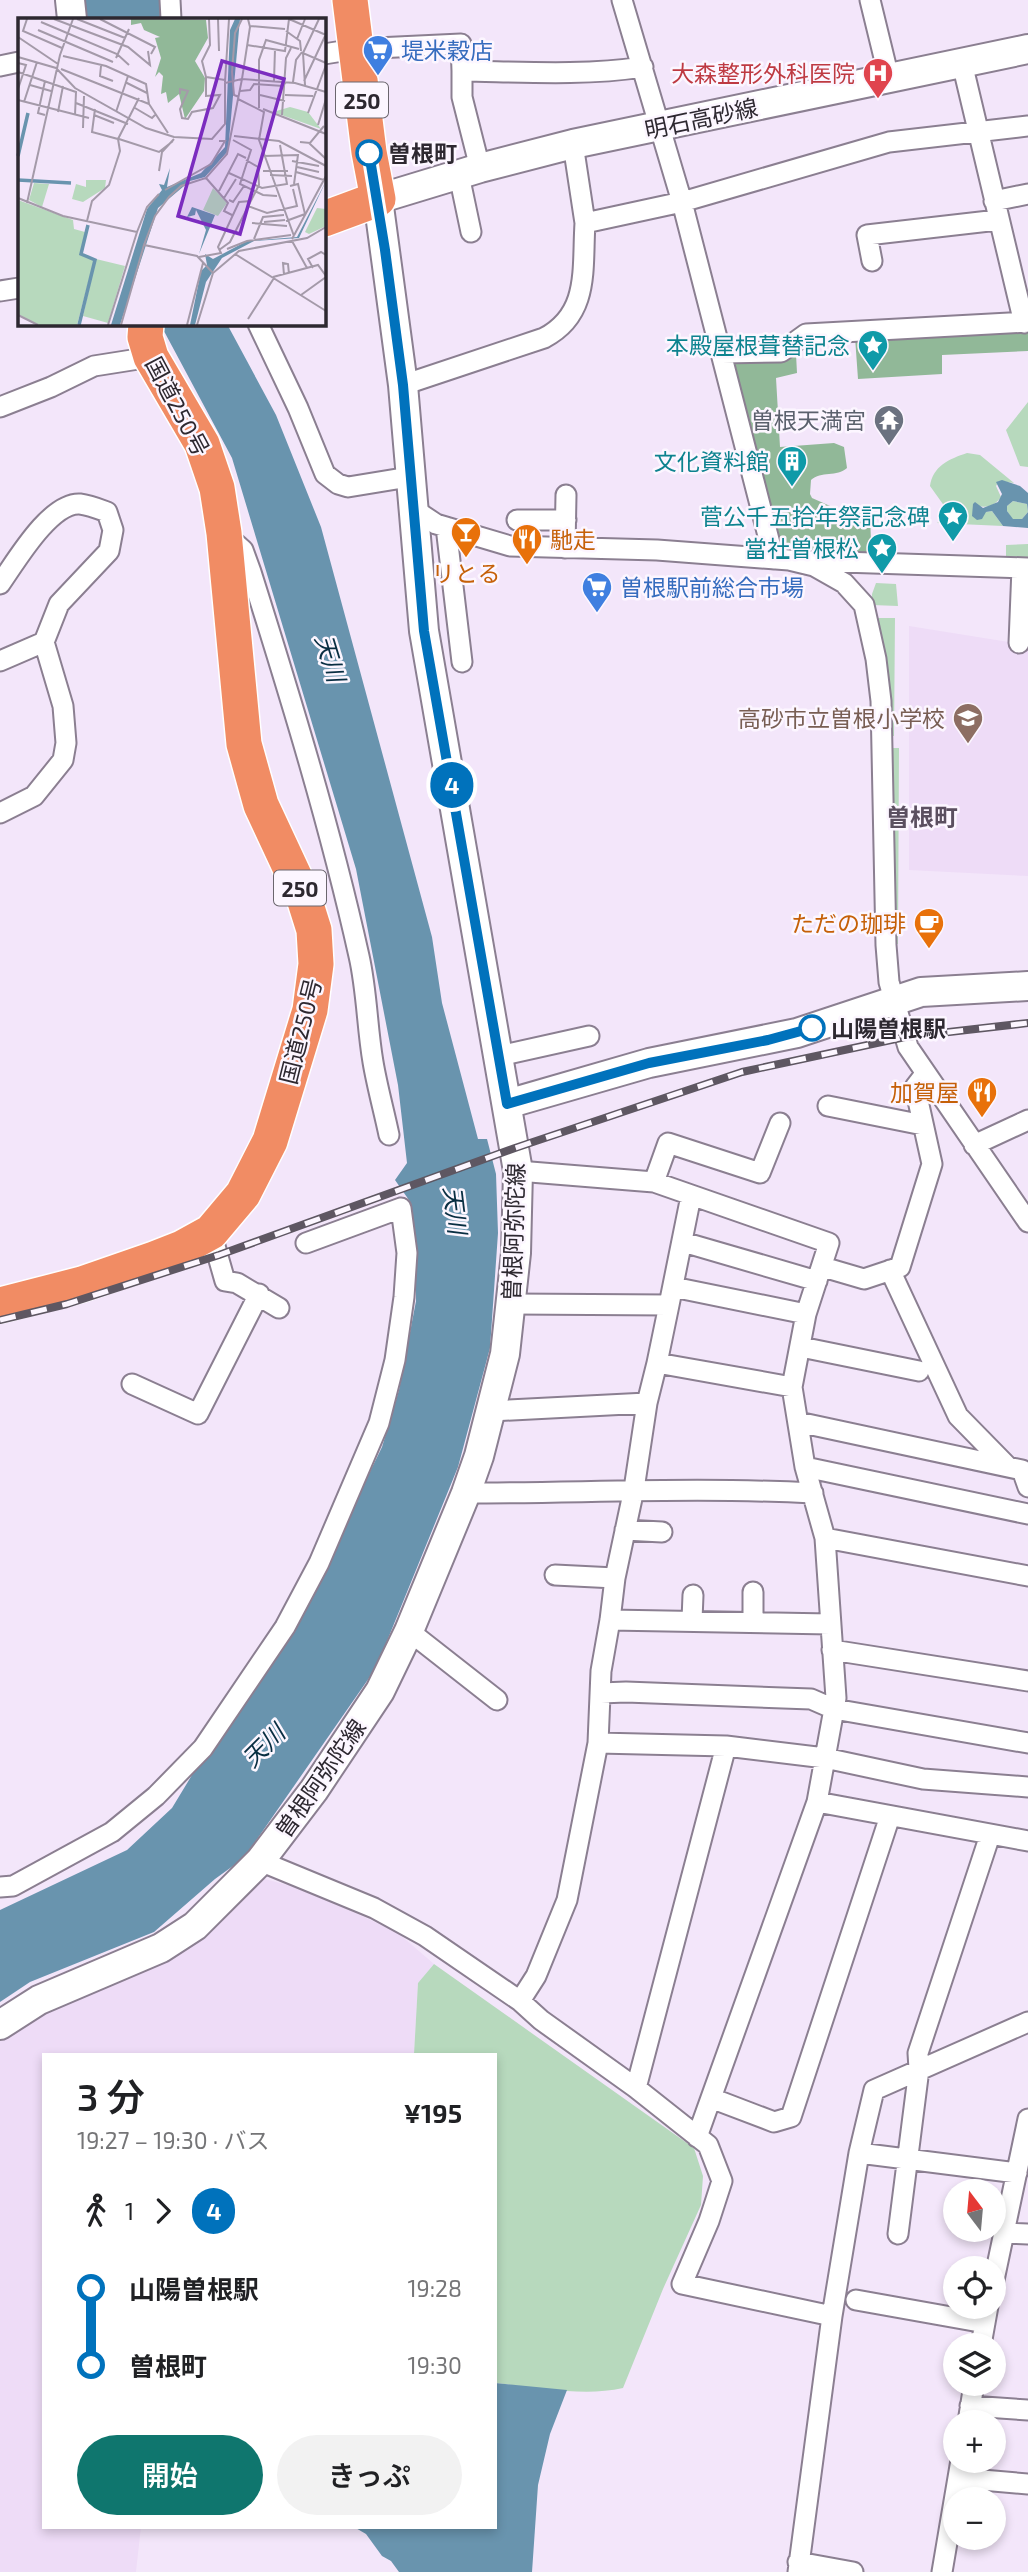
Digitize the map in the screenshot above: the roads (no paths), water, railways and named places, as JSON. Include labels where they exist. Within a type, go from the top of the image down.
[{"type":"highway","name":"250","points":[[350,0],[340,52],[369,152],[377,199]]},
{"type":"highway","points":[[326,218],[377,199]]},
{"type":"highway","name":"国道250号","points":[[0,1305],[82,1284],[142,1263],[182,1248],[211,1231],[243,1194],[270,1141],[310,1010],[316,964],[314,930],[303,895],[261,805],[244,744],[224,533],[217,488],[202,444],[148,340]]},
{"type":"main road","points":[[70,0],[72,18]]},
{"type":"main road","name":"明石高砂線","points":[[377,199],[573,144],[1028,49]]},
{"type":"main road","name":"曽根阿弥陀線","points":[[0,2025],[39,2000],[161,1948],[194,1926],[260,1861],[352,1735],[380,1691],[410,1631],[466,1493],[505,1353],[516,1253],[518,1171],[424,631],[403,385],[377,199]]},
{"type":"main road","points":[[507,1104],[667,1059],[797,1033],[921,992],[1028,986]]},
{"type":"street","points":[[170,0],[171,18]]},
{"type":"street","points":[[622,0],[661,126],[722,353],[782,559]]},
{"type":"street","points":[[870,0],[889,78]]},
{"type":"street","points":[[340,52],[461,44],[471,232]]},
{"type":"street","points":[[0,66],[18,62]]},
{"type":"street","points":[[722,353],[781,352],[806,334],[1026,322],[996,210],[962,63]]},
{"type":"street","points":[[462,71],[565,73],[643,67]]},
{"type":"street","points":[[585,223],[682,202],[889,142],[1028,126]]},
{"type":"street","points":[[403,385],[532,343],[561,329],[573,313],[580,297],[585,223],[573,144]]},
{"type":"street","points":[[872,261],[867,234],[996,210],[1028,194]]},
{"type":"street","points":[[0,291],[18,288]]},
{"type":"street","points":[[259,326],[298,408],[325,474],[338,484],[348,487],[410,477]]},
{"type":"street","points":[[0,407],[30,396],[148,340]]},
{"type":"street","points":[[565,548],[566,495]]},
{"type":"street","points":[[0,584],[34,535],[61,510],[78,503],[107,512],[113,530],[109,551],[59,604],[44,642],[64,706],[66,743],[63,760],[34,796],[0,813]]},
{"type":"street","points":[[412,508],[436,524],[509,546],[657,550],[884,565],[1025,568],[1019,643]]},
{"type":"street","points":[[517,520],[566,520]]},
{"type":"street","points":[[446,527],[462,662]]},
{"type":"street","points":[[224,533],[243,550],[306,749],[360,959],[370,1020],[373,1060],[389,1135]]},
{"type":"street","points":[[782,559],[814,566],[831,574],[860,598],[867,612],[881,701],[889,982],[908,1047],[974,1145],[1020,1195],[1028,1222]]},
{"type":"street","points":[[860,598],[871,570],[884,565]]},
{"type":"street","points":[[0,661],[44,642]]},
{"type":"street","points":[[499,1056],[589,1036]]},
{"type":"street","points":[[683,1242],[820,1274],[864,1279],[900,1267],[932,1164],[915,1087],[925,1074]]},
{"type":"street","points":[[828,1106],[923,1125]]},
{"type":"street","points":[[974,1145],[1028,1120]]},
{"type":"street","points":[[654,1182],[668,1143],[760,1173],[780,1123]]},
{"type":"street","points":[[518,1171],[654,1182],[829,1243],[806,1314],[792,1387],[805,1467],[825,1538],[836,1698],[817,1802],[697,2137]]},
{"type":"street","points":[[520,2001],[536,1976],[567,1900],[598,1743],[601,1671],[615,1578],[634,1489],[647,1404],[691,1196]]},
{"type":"street","points":[[0,1887],[13,1886],[112,1832],[175,1777],[203,1748],[285,1626],[319,1563],[379,1423],[395,1360],[407,1253],[401,1208],[306,1243]]},
{"type":"street","points":[[211,1231],[225,1281],[237,1283],[279,1308]]},
{"type":"street","points":[[890,1270],[958,1416],[1007,1466]]},
{"type":"street","points":[[132,1384],[198,1414],[259,1294]]},
{"type":"street","points":[[512,1304],[671,1296],[806,1314]]},
{"type":"street","points":[[801,1347],[919,1371]]},
{"type":"street","points":[[657,1363],[792,1387]]},
{"type":"street","points":[[491,1411],[647,1404]]},
{"type":"street","points":[[798,1422],[1022,1470],[1028,1487]]},
{"type":"street","points":[[805,1467],[1028,1514]]},
{"type":"street","points":[[466,1493],[742,1489],[813,1493]]},
{"type":"street","points":[[625,1530],[662,1532]]},
{"type":"street","points":[[825,1538],[1028,1576]]},
{"type":"street","points":[[555,1575],[615,1578]]},
{"type":"street","points":[[753,1592],[753,1622]]},
{"type":"street","points":[[692,1620],[693,1595]]},
{"type":"street","points":[[610,1620],[830,1623]]},
{"type":"street","points":[[410,1631],[497,1700]]},
{"type":"street","points":[[832,1650],[1028,1681]]},
{"type":"street","points":[[601,1693],[811,1699],[834,1709],[1028,1743]]},
{"type":"street","points":[[598,1743],[726,1746],[825,1758],[923,1779],[1028,1787]]},
{"type":"street","points":[[636,2088],[726,1746]]},
{"type":"street","points":[[817,1802],[1028,1842]]},
{"type":"street","points":[[710,2098],[774,2122],[791,2117],[890,1816]]},
{"type":"street","points":[[898,2234],[909,2160],[919,2069],[918,2053],[990,1835]]},
{"type":"street","points":[[260,1861],[374,1908],[425,1936],[520,2001],[541,2020],[636,2088],[708,2145],[722,2182],[709,2221],[682,2284],[832,2316]]},
{"type":"street","points":[[853,2572],[798,2567],[832,2316],[859,2153],[874,2090],[1028,2022]]},
{"type":"street","points":[[1006,2224],[1028,2119]]},
{"type":"street","points":[[859,2153],[1017,2174]]},
{"type":"street","points":[[1006,2233],[1028,2234]]},
{"type":"street","points":[[856,2300],[943,2310]]},
{"type":"street","points":[[1006,2411],[1028,2410]]},
{"type":"street","points":[[942,2572],[959,2473]]},
{"type":"street","points":[[978,2473],[1028,2484]]},
{"type":"water","points":[[83,0],[161,0],[162,18],[85,18]]},
{"type":"water","name":"天川","points":[[159,326],[228,326],[276,415],[321,527],[432,937],[442,1003],[478,1139],[487,1139],[496,1174],[498,1233],[490,1348],[458,1467],[376,1668],[244,1858],[215,1879],[154,1932],[30,1982],[0,2002],[0,1910],[127,1850],[172,1808],[346,1521],[382,1447],[399,1390],[416,1301],[415,1238],[411,1203],[395,1180],[407,1163],[398,1085],[356,869],[232,458]]},
{"type":"water","points":[[1002,480],[1020,486],[1028,493],[1028,512],[1028,528],[1003,526],[992,511],[986,512],[982,519],[977,520],[972,516],[975,502],[983,508],[998,502],[1002,494],[996,482]],"holes":[[[1013,501],[1027,504],[1028,512],[1022,519],[1013,519],[1007,511],[1007,506]]]},
{"type":"water","points":[[497,2383],[567,2390],[550,2434],[538,2485],[532,2572],[399,2572],[391,2561],[382,2556],[366,2534],[357,2529],[497,2529]]},
{"type":"railway","points":[[0,1320],[67,1304],[219,1255],[515,1148],[742,1072],[905,1037],[1028,1023]]},
{"type":"place","name":"堤米穀店","points":[[378,77]]},
{"type":"place","name":"大森整形外科医院","points":[[878,100]]},
{"type":"place","name":"曽根町","points":[[369,153]]},
{"type":"place","name":"本殿屋根葺替記念","points":[[873,372]]},
{"type":"place","name":"曽根天満宮","points":[[889,447]]},
{"type":"place","name":"文化資料館","points":[[792,488]]},
{"type":"place","name":"菅公千五拾年祭記念碑","points":[[953,543]]},
{"type":"place","name":"リとる","points":[[466,559]]},
{"type":"place","name":"馳走","points":[[527,566]]},
{"type":"place","name":"當社曽根松","points":[[882,575]]},
{"type":"place","name":"曽根駅前総合市場","points":[[597,614]]},
{"type":"place","name":"高砂市立曽根小学校","points":[[968,745]]},
{"type":"place","name":"ただの珈琲","points":[[929,950]]},
{"type":"place","name":"山陽曽根駅","points":[[812,1028]]},
{"type":"place","name":"加賀屋","points":[[982,1119]]},
{"type":"district","name":"曽根町","points":[[922,816]]}]
